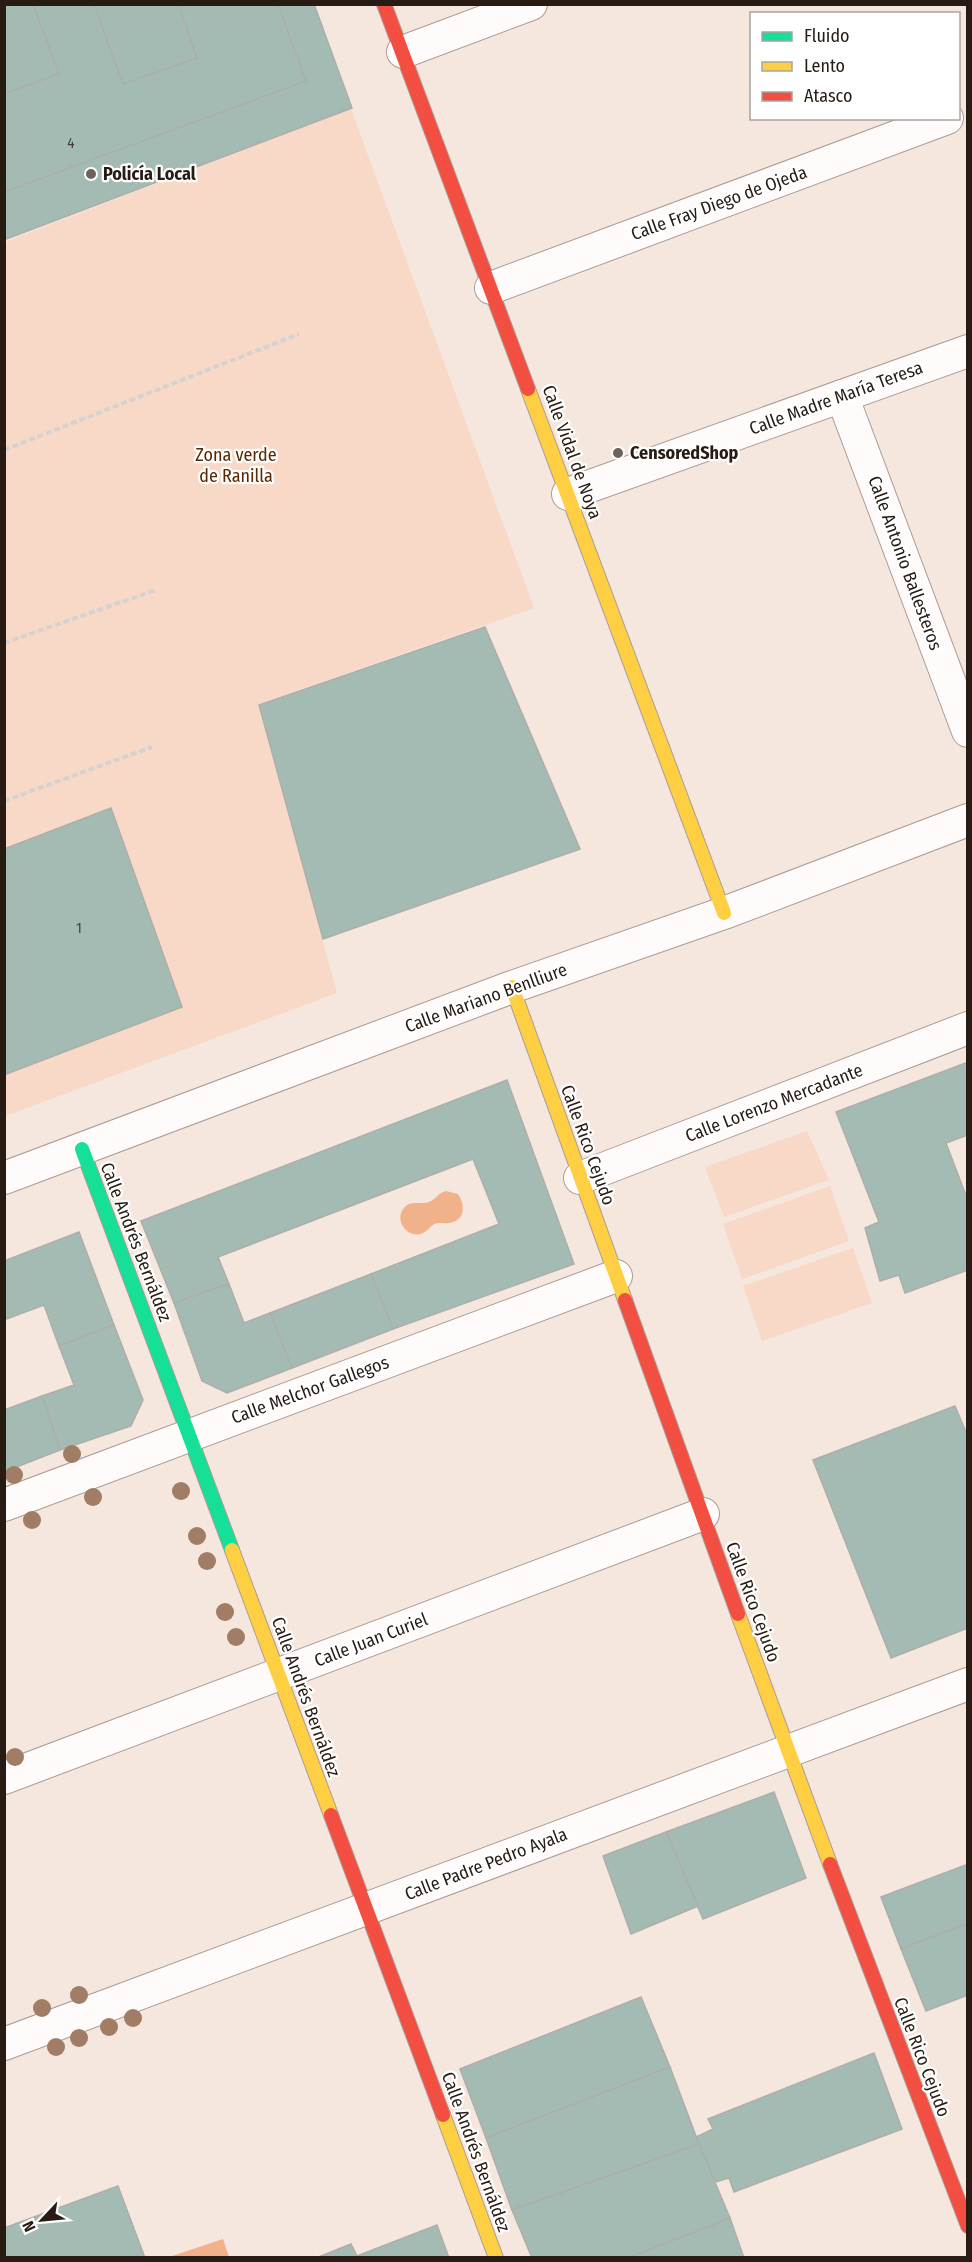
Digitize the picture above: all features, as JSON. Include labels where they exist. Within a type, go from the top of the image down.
[{"type":"street","name":"Calle Vidal de Noya","points":[[384,4],[724,913]]},
{"type":"street","points":[[403,52],[531,4]]},
{"type":"street","name":"Calle Fray Diego de Ojeda","points":[[491,288],[942,120]]},
{"type":"street","name":"Calle Madre María Teresa","points":[[568,494],[968,351]]},
{"type":"street","name":"Calle Antonio Ballesteros","points":[[842,396],[968,731]]},
{"type":"street","name":"Calle Mariano Benlliure","points":[[4,1178],[512,987],[724,913],[968,820]]},
{"type":"street","name":"Calle Rico Cejudo","points":[[512,987],[787,1751],[968,2226]]},
{"type":"street","name":"Calle Lorenzo Mercadante","points":[[580,1178],[968,1028]]},
{"type":"street","name":"Calle Andrés Bernáldez","points":[[82,1149],[496,2258]]},
{"type":"street","name":"Calle Melchor Gallegos","points":[[4,1505],[616,1276]]},
{"type":"street","name":"Calle Juan Curiel","points":[[4,1778],[703,1514]]},
{"type":"street","name":"Calle Padre Pedro Ayala","points":[[4,2044],[968,1684]]},
{"type":"path","points":[[4,450],[299,334]]},
{"type":"path","points":[[4,643],[156,590]]},
{"type":"path","points":[[4,801],[152,747]]},
{"type":"green space","name":"Zona verde de Ranilla","points":[[351,109],[534,608],[258,704],[337,993],[5,1116],[5,242]]},
{"type":"green space","points":[[807,1131],[829,1180],[724,1217],[705,1167]]},
{"type":"green space","points":[[830,1186],[849,1241],[742,1279],[723,1224]]},
{"type":"green space","points":[[853,1248],[872,1303],[762,1341],[743,1286]]},
{"type":"shaded area","points":[[446,1191],[458,1194],[460,1198],[463,1211],[459,1219],[450,1223],[434,1224],[418,1234],[408,1232],[404,1228],[400,1218],[407,1205],[428,1202]]},
{"type":"shaded area","points":[[223,2239],[229,2257],[169,2257]]},
{"type":"building","name":"Policía Local","points":[[4,4],[314,4],[352,108],[4,240]]},
{"type":"building","points":[[33,4],[94,4],[123,84],[197,58],[178,4],[278,4],[306,81],[4,192],[4,94],[59,74]]},
{"type":"building","points":[[485,627],[580,849],[323,939],[259,705]]},
{"type":"building","points":[[111,808],[182,1007],[4,1075],[4,849]]},
{"type":"building","points":[[968,1062],[968,1135],[946,1143],[968,1201],[968,1270],[905,1293],[899,1275],[880,1281],[865,1228],[879,1222],[836,1112]]},
{"type":"building","points":[[507,1080],[574,1264],[393,1329],[371,1274],[499,1224],[473,1159],[218,1257],[229,1284],[174,1303],[141,1221]]},
{"type":"building","points":[[79,1232],[114,1325],[59,1346],[44,1305],[4,1320],[4,1261]]},
{"type":"building","points":[[371,1274],[393,1329],[292,1368],[270,1313]]},
{"type":"building","points":[[229,1284],[244,1323],[270,1313],[292,1368],[227,1393],[202,1381],[174,1303]]},
{"type":"building","points":[[114,1325],[143,1400],[131,1426],[60,1450],[42,1396],[74,1385],[59,1346]]},
{"type":"building","points":[[42,1396],[60,1450],[4,1472],[4,1410]]},
{"type":"building","points":[[955,1406],[968,1437],[968,1628],[891,1658],[813,1460]]},
{"type":"building","points":[[774,1792],[806,1878],[703,1919],[666,1832]]},
{"type":"building","points":[[666,1832],[698,1906],[631,1934],[603,1856]]},
{"type":"building","points":[[968,1864],[968,1923],[901,1949],[881,1897]]},
{"type":"building","points":[[968,1923],[968,1995],[926,2011],[901,1949]]},
{"type":"building","points":[[641,1997],[670,2067],[486,2138],[460,2069]]},
{"type":"building","points":[[874,2053],[902,2129],[734,2192],[729,2178],[715,2182],[696,2137],[713,2129],[708,2119]]},
{"type":"building","points":[[670,2067],[699,2144],[512,2210],[486,2138]]},
{"type":"building","points":[[699,2144],[730,2218],[628,2258],[532,2258],[512,2210]]},
{"type":"building","points":[[118,2186],[145,2258],[4,2258],[4,2228]]},
{"type":"building","points":[[730,2218],[744,2258],[628,2258]]},
{"type":"building","points":[[437,2225],[449,2258],[316,2258],[351,2244],[357,2256]]},
{"type":"traffic: fast","points":[[82,1149],[232,1550]]},
{"type":"traffic: slow","points":[[528,389],[724,913]]},
{"type":"traffic: slow","points":[[512,987],[625,1300]]},
{"type":"traffic: slow","points":[[232,1550],[331,1815]]},
{"type":"traffic: slow","points":[[738,1614],[830,1864]]},
{"type":"traffic: slow","points":[[443,2115],[496,2258]]},
{"type":"traffic: jam","points":[[384,4],[528,389]]},
{"type":"traffic: jam","points":[[625,1300],[738,1614]]},
{"type":"traffic: jam","points":[[331,1815],[443,2115]]},
{"type":"traffic: jam","points":[[830,1864],[968,2226]]},
{"type":"place","name":"Policía Local","points":[[91,174]]},
{"type":"place","name":"CensoredShop","points":[[618,453]]}]
